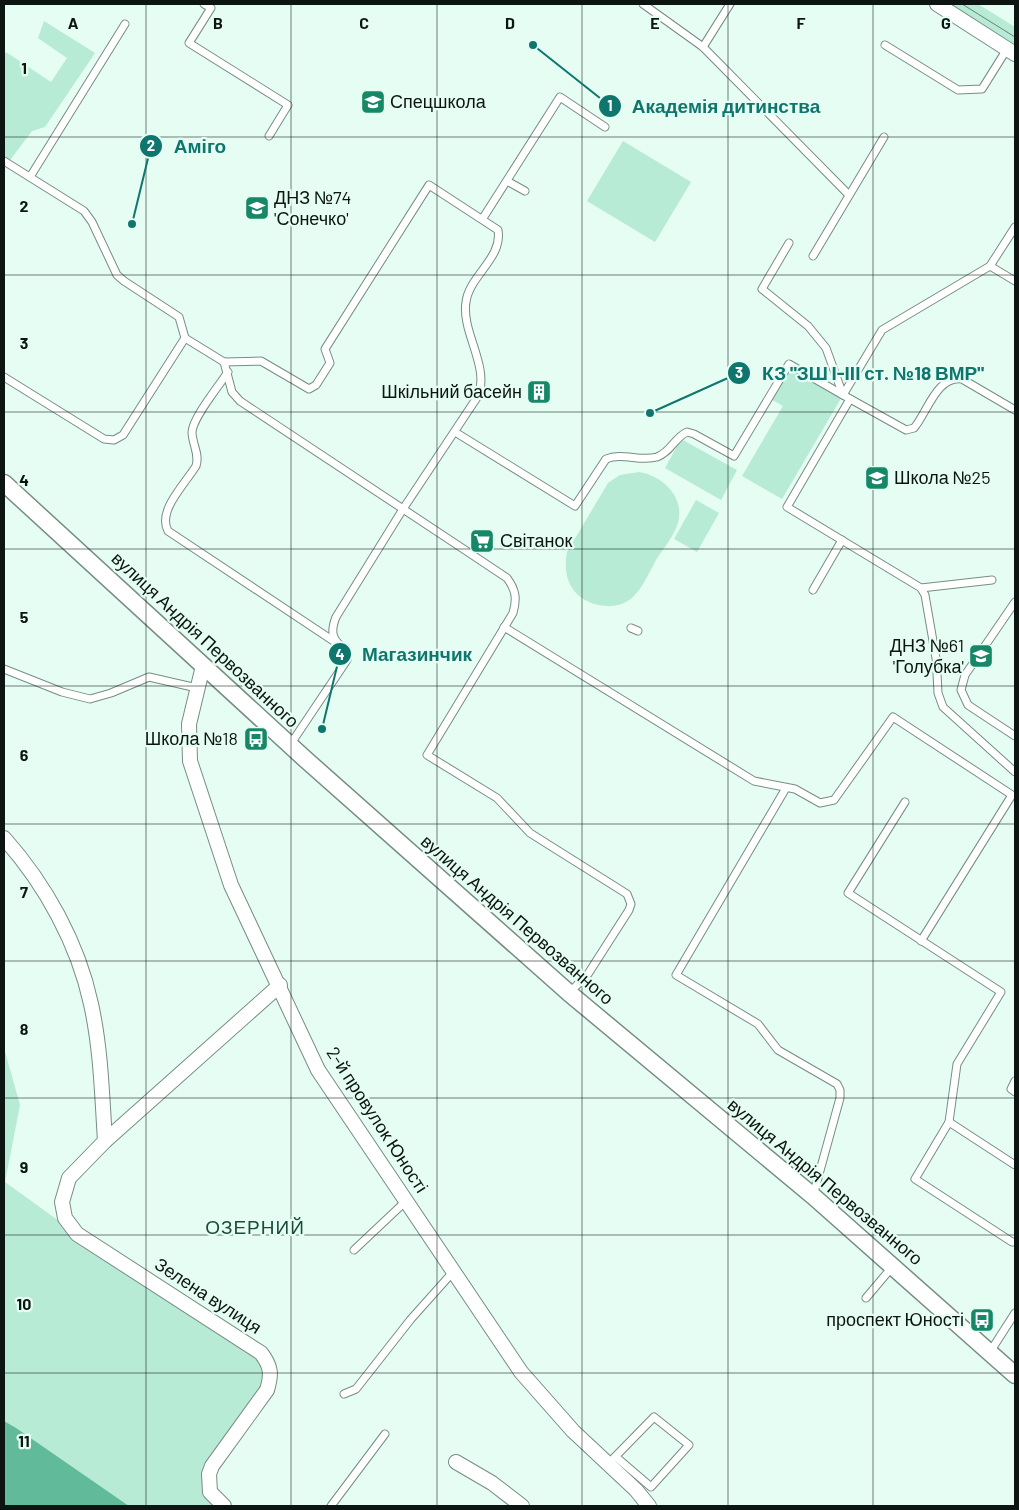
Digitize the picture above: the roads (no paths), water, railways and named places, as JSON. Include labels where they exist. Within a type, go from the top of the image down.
[{"type":"street","points":[[937,4],[1011,51]]},
{"type":"street","name":"вулиця Андрія Первозванного","points":[[4,483],[290,746],[569,993],[813,1196],[1015,1375]]},
{"type":"street","name":"2-й провулок Юності","points":[[203,666],[196,688],[189,724],[190,762],[232,885],[318,1070],[520,1372],[573,1431],[612,1460],[650,1506]]},
{"type":"street","points":[[4,838],[37,878],[49,898],[63,926],[85,983],[96,1026],[104,1141]]},
{"type":"street","name":"Зелена вулиця","points":[[224,1506],[210,1492],[209,1474],[212,1466],[267,1390],[271,1378],[269,1364],[261,1353],[76,1234],[65,1218],[62,1202],[64,1189],[69,1178],[104,1141],[280,985]]},
{"type":"street","points":[[456,1462],[492,1483],[522,1506]]},
{"type":"lane","points":[[204,4],[211,8],[189,43],[288,105],[269,136]]},
{"type":"lane","points":[[643,4],[703,46],[850,195]]},
{"type":"lane","points":[[703,46],[730,4]]},
{"type":"lane","points":[[30,177],[125,24]]},
{"type":"lane","points":[[885,45],[958,90],[982,89],[1011,51]]},
{"type":"lane","points":[[483,218],[560,97],[605,127]]},
{"type":"lane","points":[[813,256],[884,137]]},
{"type":"lane","points":[[4,161],[84,211],[92,222],[118,275],[124,281],[179,317],[185,338],[224,362],[261,361],[309,389],[316,385],[330,363],[325,349],[429,185],[483,218],[498,230],[499,241],[470,290],[465,303],[481,374],[481,390],[403,509],[336,617],[332,630],[335,642]]},
{"type":"lane","points":[[507,181],[525,192]]},
{"type":"lane","points":[[937,664],[925,595],[921,588],[787,507],[882,330],[990,266],[1015,227]]},
{"type":"lane","points":[[789,243],[762,289],[808,326],[826,348],[846,397]]},
{"type":"lane","points":[[990,266],[1015,281]]},
{"type":"lane","points":[[4,377],[104,439],[114,440],[123,435],[185,338]]},
{"type":"lane","points":[[224,362],[232,392],[240,401],[507,578],[515,592],[516,598],[513,613],[427,755],[497,798],[530,833],[620,889],[630,898],[629,910],[624,918],[588,974],[569,993]]},
{"type":"lane","points":[[455,432],[575,506],[606,459],[612,457],[654,458],[668,451],[687,432],[734,456],[790,364],[896,427],[910,430],[918,424],[942,385],[949,380],[959,378],[1015,410]]},
{"type":"lane","points":[[228,372],[195,422],[192,435],[198,460],[166,512],[164,524],[168,532],[345,649],[347,660],[290,746]]},
{"type":"lane","points":[[813,590],[842,540]]},
{"type":"lane","points":[[921,588],[992,580]]},
{"type":"lane","points":[[1015,602],[965,675],[961,690],[968,705],[1015,736]]},
{"type":"lane","points":[[504,627],[754,782],[794,790],[820,803],[834,800],[893,717],[1012,794],[920,941]]},
{"type":"lane","points":[[4,669],[62,692],[90,698],[111,693],[149,677],[196,688]]},
{"type":"lane","points":[[938,673],[938,693],[943,707],[1015,772]]},
{"type":"lane","points":[[786,788],[676,975],[758,1024],[778,1050],[837,1084],[840,1090],[840,1098],[813,1196]]},
{"type":"lane","points":[[905,802],[848,893],[1001,992],[957,1064],[949,1122],[914,1179],[1012,1242],[1015,1242]]},
{"type":"lane","points":[[1015,1081],[1011,1089],[1015,1092]]},
{"type":"lane","points":[[949,1122],[1015,1165]]},
{"type":"lane","points":[[354,1250],[406,1201]]},
{"type":"lane","points":[[866,1298],[893,1266]]},
{"type":"lane","points":[[344,1394],[356,1389],[411,1319],[454,1272]]},
{"type":"lane","points":[[990,1352],[1015,1313]]},
{"type":"lane","points":[[654,1416],[689,1445],[651,1487],[612,1460],[654,1416]]},
{"type":"lane","points":[[331,1506],[385,1434]]},
{"type":"tram line","points":[[962,4],[1015,37]]},
{"type":"place","name":"Академія дитинства","points":[[533,45]]},
{"type":"place","name":"Спецшкола","points":[[373,102]]},
{"type":"place","name":"ДНЗ №74 'Сонечко'","points":[[257,208]]},
{"type":"place","name":"Аміго","points":[[132,224]]},
{"type":"place","name":"Шкільний басейн","points":[[539,392]]},
{"type":"place","name":"КЗ \"ЗШ І-ІІІ ст. №18 ВМР\"","points":[[650,413]]},
{"type":"place","name":"Школа №25","points":[[877,478]]},
{"type":"place","name":"Світанок","points":[[482,541]]},
{"type":"place","name":"ДНЗ №61 'Голубка'","points":[[981,656]]},
{"type":"place","name":"Магазинчик","points":[[322,729]]},
{"type":"place","name":"Школа №18","points":[[256,739]]},
{"type":"place","name":"проспект Юності","points":[[982,1320]]},
{"type":"district","name":"ОЗЕРНИЙ","points":[[255,1227]]}]
